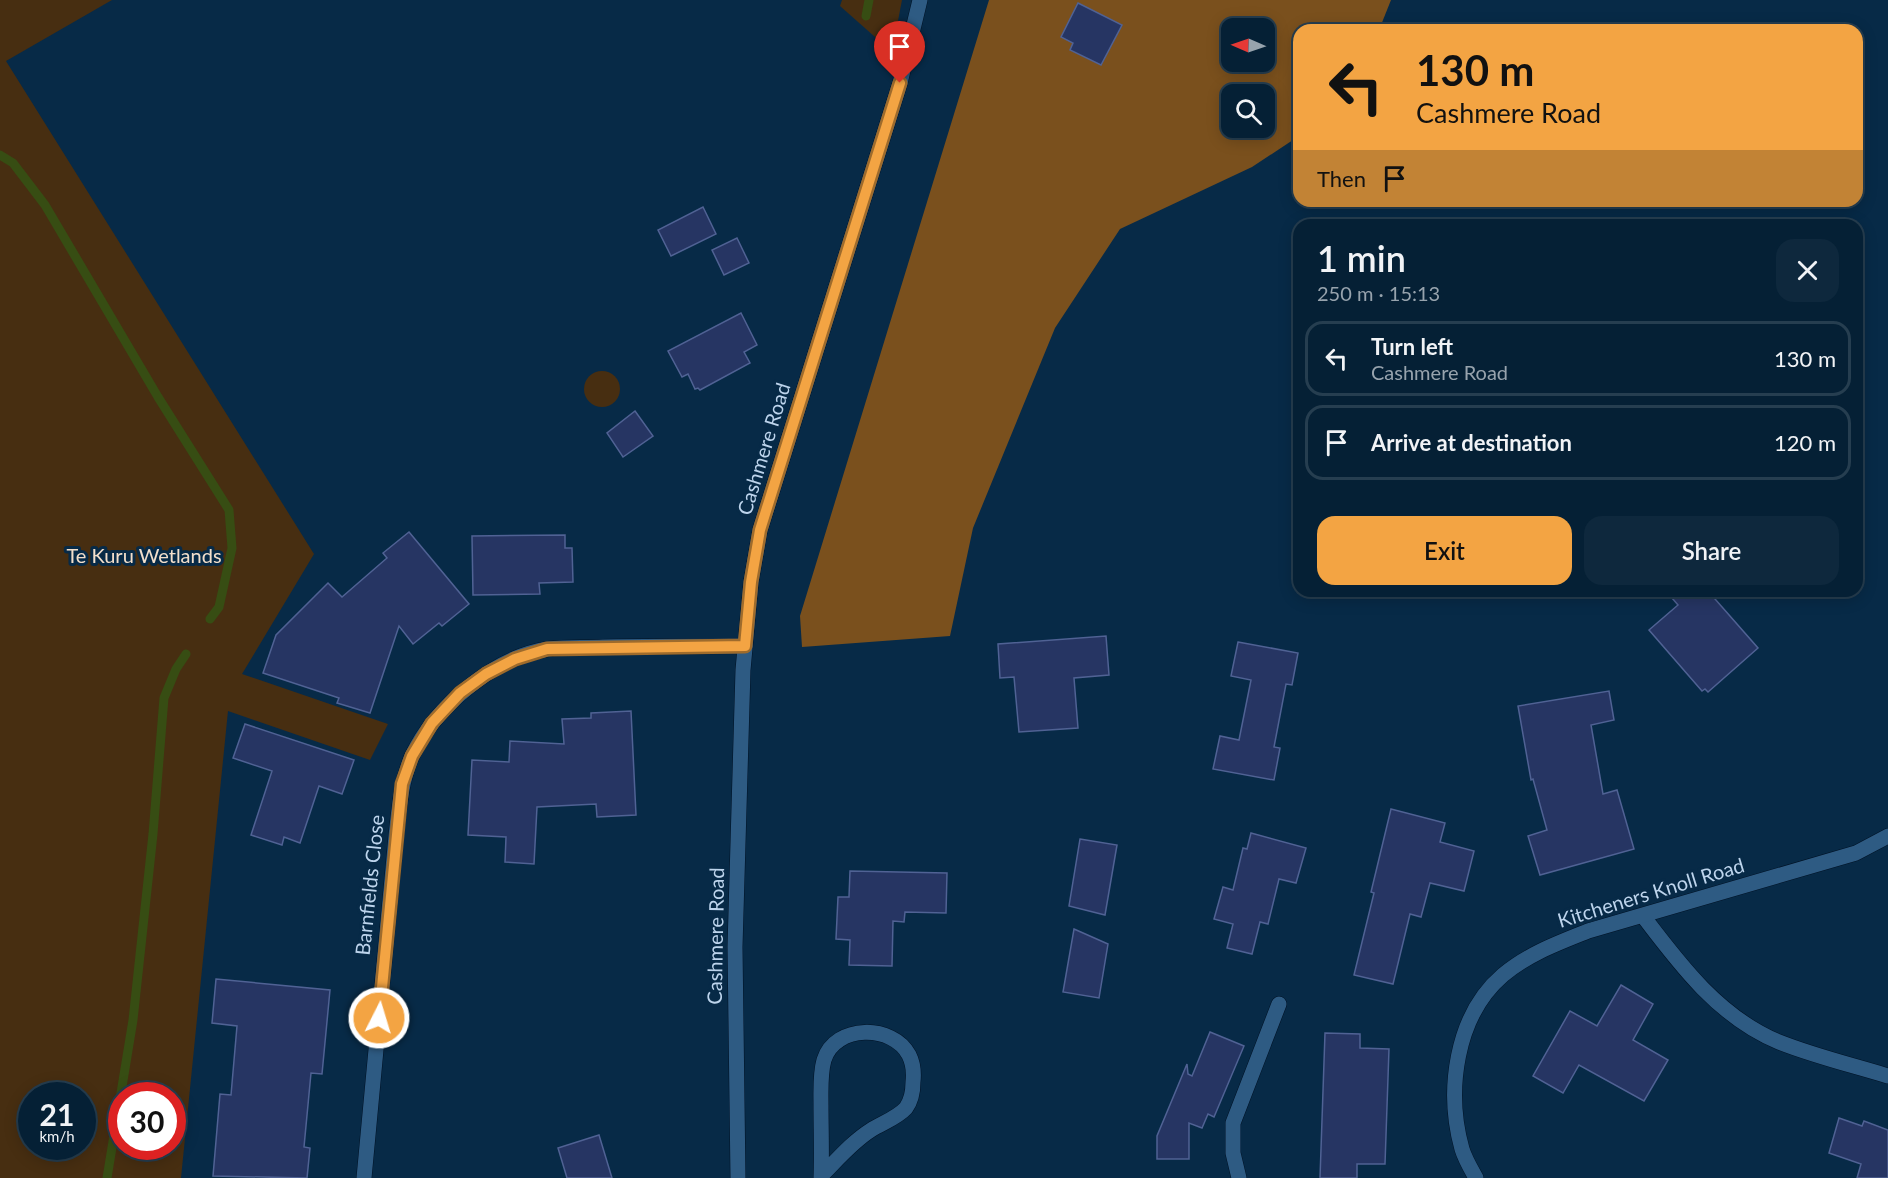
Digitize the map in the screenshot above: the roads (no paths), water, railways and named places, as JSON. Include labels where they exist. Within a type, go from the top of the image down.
[{"type":"street","name":"Cashmere Road","points":[[738,1178],[735,947],[745,646],[751,582],[760,530],[900,83],[920,0]]},
{"type":"street","name":"Barnfields Close","points":[[364,1178],[394,848],[402,784],[412,756],[432,723],[460,693],[486,674],[515,659],[547,649],[745,646]]},
{"type":"street","name":"Kitcheners Knoll Road","points":[[1476,1178],[1462,1151],[1456,1120],[1455,1090],[1458,1054],[1469,1022],[1484,995],[1502,976],[1549,946],[1588,931],[1856,853],[1888,837]]},
{"type":"street","points":[[1642,916],[1682,968],[1735,1017],[1778,1042],[1888,1076]]},
{"type":"street","points":[[1239,1178],[1233,1154],[1233,1123],[1279,1004]]},
{"type":"street","points":[[867,1032],[883,1035],[898,1042],[909,1055],[914,1071],[913,1089],[906,1107],[855,1143],[821,1177],[821,1075],[825,1057],[834,1043],[851,1034],[867,1032]]},
{"type":"waterway","points":[[866,16],[869,0]]},
{"type":"waterway","points":[[0,155],[13,163],[45,205],[158,397],[229,510],[232,548],[219,607],[210,619]]},
{"type":"waterway","points":[[107,1178],[133,1020],[153,834],[164,698],[176,669],[186,654]]},
{"type":"park label","name":"Te Kuru Wetlands","points":[[144,556]]}]
